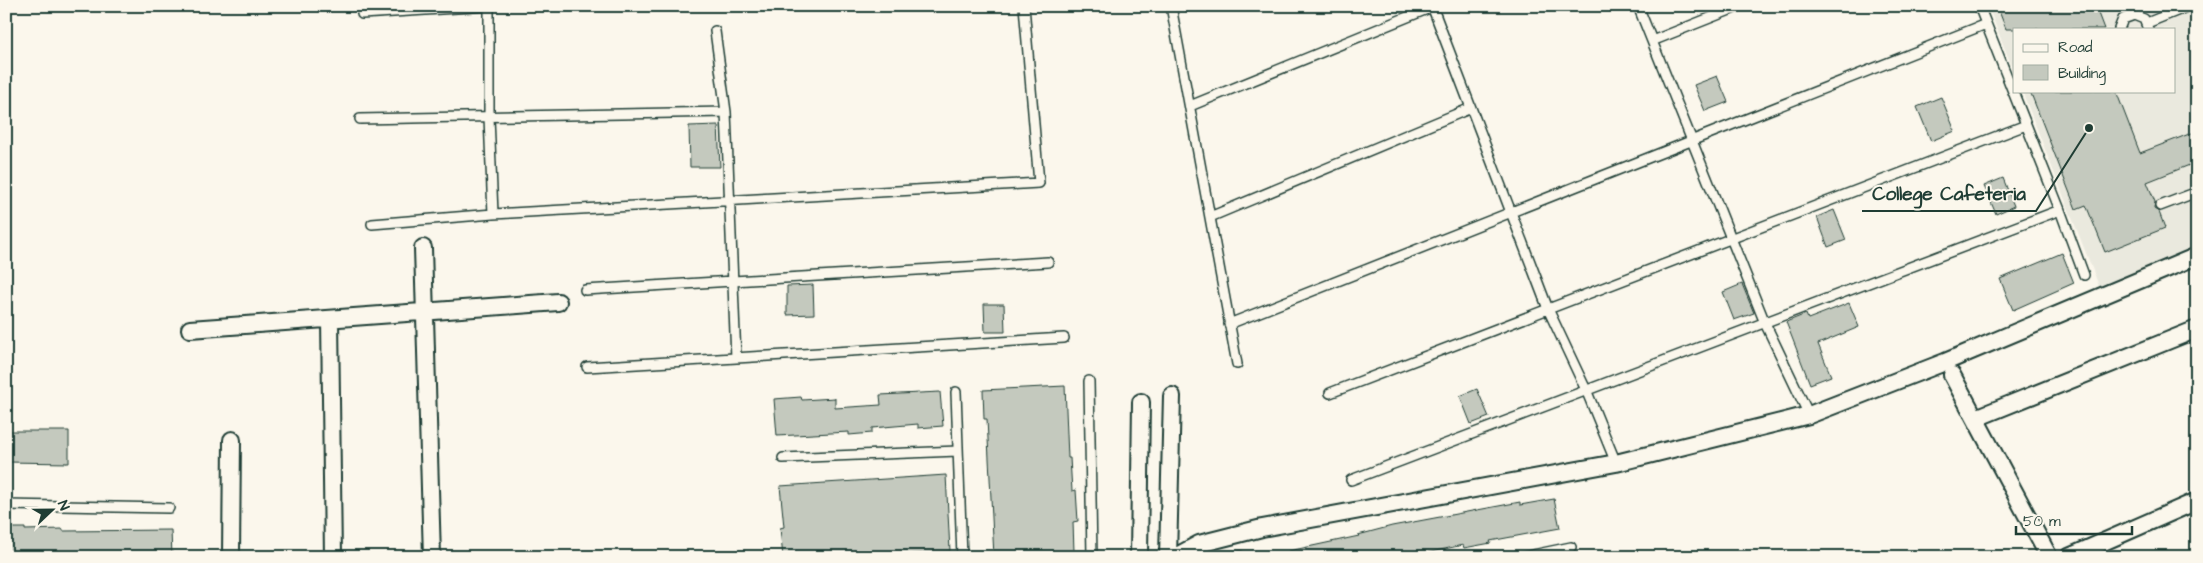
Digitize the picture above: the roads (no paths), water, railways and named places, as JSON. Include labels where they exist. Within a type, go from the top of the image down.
[{"type":"street","points":[[423,248],[432,557]]},
{"type":"street","points":[[1175,557],[1199,544],[1262,528],[1616,463],[1809,415],[1945,362],[2197,256]]},
{"type":"street","points":[[190,329],[558,302]]},
{"type":"street","points":[[330,319],[333,557]]},
{"type":"street","points":[[1976,418],[2197,329]]},
{"type":"street","points":[[1952,375],[2049,557]]},
{"type":"street","points":[[1168,557],[1172,396]]},
{"type":"street","points":[[1139,557],[1141,402]]},
{"type":"street","points":[[231,557],[232,440]]},
{"type":"street","points":[[2069,557],[2197,501]]},
{"type":"lane","points":[[362,14],[489,6],[489,116],[493,214]]},
{"type":"lane","points":[[372,224],[493,214],[1038,183],[1024,6]]},
{"type":"lane","points":[[1171,6],[1237,364]]},
{"type":"lane","points":[[1638,6],[1765,323],[1809,415]]},
{"type":"lane","points":[[1652,41],[1740,6]]},
{"type":"lane","points":[[1979,6],[2084,275]]},
{"type":"lane","points":[[2119,28],[2123,19],[2134,14],[2139,16],[2147,26],[2189,6]]},
{"type":"lane","points":[[1190,106],[1432,7],[1548,309],[1616,463]]},
{"type":"lane","points":[[1229,324],[1986,24]]},
{"type":"lane","points":[[715,31],[726,112],[736,358]]},
{"type":"lane","points":[[1210,217],[1471,108]]},
{"type":"lane","points":[[360,119],[726,112]]},
{"type":"lane","points":[[1330,393],[2026,125]]},
{"type":"lane","points":[[2160,206],[2197,192]]},
{"type":"lane","points":[[1351,480],[2060,210]]},
{"type":"lane","points":[[585,290],[1048,262]]},
{"type":"lane","points":[[587,367],[1064,338]]},
{"type":"lane","points":[[1089,381],[1092,557]]},
{"type":"lane","points":[[956,392],[962,557]]},
{"type":"lane","points":[[783,458],[958,451]]},
{"type":"lane","points":[[6,505],[169,508]]},
{"type":"lane","points":[[1523,557],[1571,547]]},
{"type":"place","name":"College Cafeteria","points":[[2089,128]]}]
